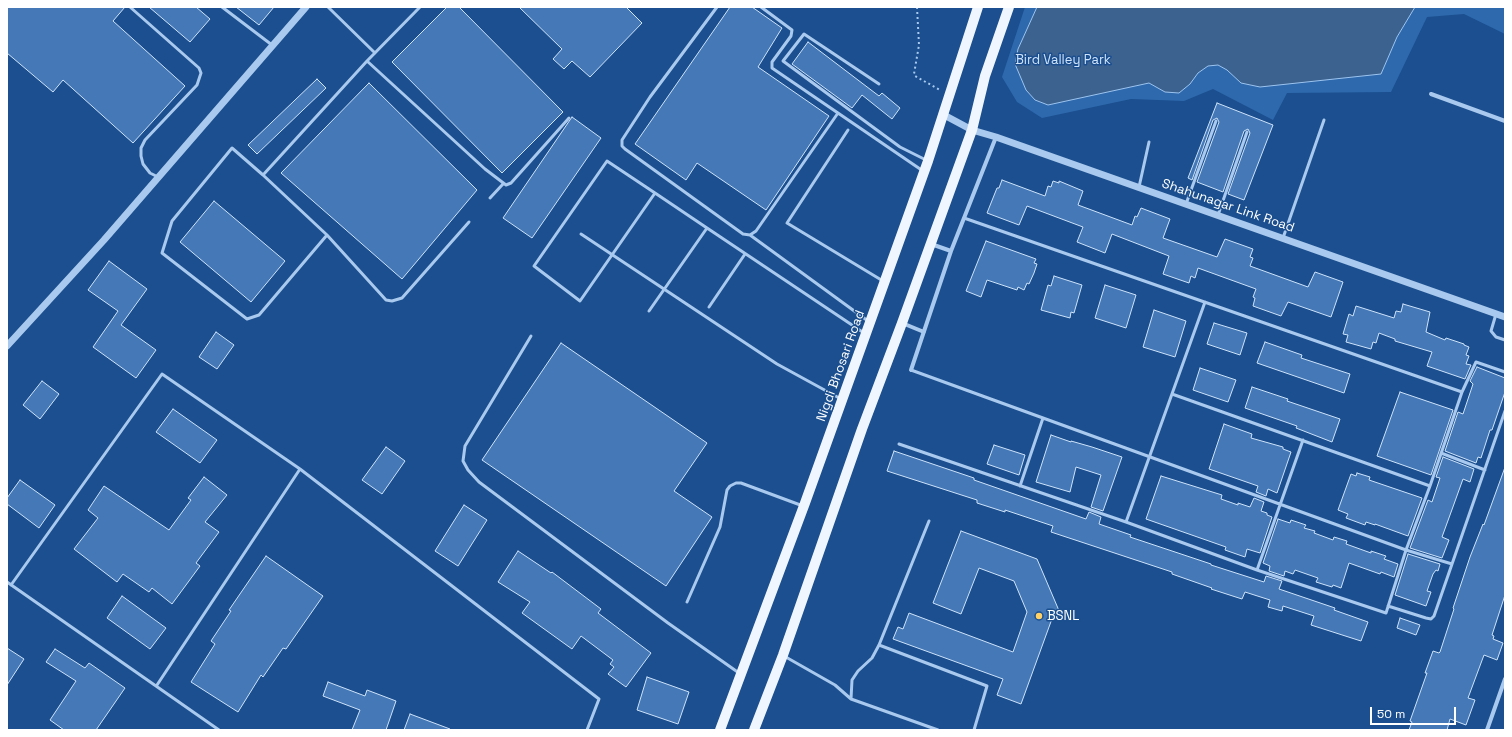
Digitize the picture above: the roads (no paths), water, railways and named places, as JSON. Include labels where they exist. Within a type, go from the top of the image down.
[{"type":"main road","name":"Nigdi Bhosari Road","points":[[720,730],[804,506],[885,282],[944,115],[978,7]]},
{"type":"main road","points":[[754,730],[783,655],[862,429],[972,130],[985,76],[1009,7]]},
{"type":"street","points":[[7,346],[104,240],[306,7]]},
{"type":"street","points":[[1431,94],[1505,121]]},
{"type":"street","name":"Shahunagar Link Road","points":[[944,115],[972,130],[1139,187],[1505,317]]},
{"type":"street","points":[[911,370],[951,251],[996,137]]},
{"type":"street","points":[[931,244],[951,251]]},
{"type":"street","points":[[902,323],[924,332]]},
{"type":"street","points":[[1487,730],[1505,679]]},
{"type":"lane","points":[[130,7],[199,68],[201,73],[197,85],[145,140],[141,148],[143,164],[150,173],[158,177]]},
{"type":"lane","points":[[222,7],[273,45]]},
{"type":"lane","points":[[328,7],[375,53]]},
{"type":"lane","points":[[263,175],[367,61],[420,7]]},
{"type":"lane","points":[[717,7],[650,97],[621,143],[625,149],[743,234],[750,235],[870,322]]},
{"type":"lane","points":[[761,7],[792,30],[791,36],[772,62],[772,68],[924,172]]},
{"type":"lane","points":[[879,84],[804,34],[783,61],[900,147],[928,161]]},
{"type":"lane","points":[[367,61],[479,164],[506,185],[510,183],[569,118]]},
{"type":"lane","points":[[750,235],[756,231],[838,113]]},
{"type":"lane","points":[[1283,238],[1324,120]]},
{"type":"lane","points":[[1186,204],[1216,121]]},
{"type":"lane","points":[[848,130],[787,223],[885,282]]},
{"type":"lane","points":[[1218,215],[1247,132]]},
{"type":"lane","points":[[1139,187],[1149,142]]},
{"type":"lane","points":[[327,235],[259,315],[247,319],[162,253],[172,221],[232,148],[327,235],[386,300],[392,301],[402,298],[469,222]]},
{"type":"lane","points":[[655,193],[580,301],[534,266],[607,161],[655,193],[707,228],[745,254],[866,334]]},
{"type":"lane","points":[[490,198],[503,184]]},
{"type":"lane","points":[[964,218],[1462,392]]},
{"type":"lane","points":[[649,311],[707,228]]},
{"type":"lane","points":[[581,234],[777,364],[842,400]]},
{"type":"lane","points":[[710,307],[745,254]]},
{"type":"lane","points":[[1126,522],[1205,302]]},
{"type":"lane","points":[[1496,314],[1491,331],[1496,338],[1505,340]]},
{"type":"lane","points":[[531,336],[465,446],[463,461],[468,470],[479,482],[668,623],[741,674]]},
{"type":"lane","points":[[899,444],[1126,522],[1258,570],[1386,613],[1406,550],[1442,453],[1462,392],[1476,362],[1505,372]]},
{"type":"lane","points":[[911,370],[1406,550],[1452,564]]},
{"type":"lane","points":[[11,585],[162,374],[300,469],[599,699],[587,730]]},
{"type":"lane","points":[[1172,394],[1430,486]]},
{"type":"lane","points":[[1388,606],[1431,619],[1434,616],[1505,412]]},
{"type":"lane","points":[[1020,486],[1043,418]]},
{"type":"lane","points":[[1258,570],[1303,440]]},
{"type":"lane","points":[[1442,453],[1485,470]]},
{"type":"lane","points":[[157,686],[300,469]]},
{"type":"lane","points":[[687,602],[720,527],[727,490],[730,486],[736,483],[741,483],[804,506]]},
{"type":"lane","points":[[851,699],[852,680],[858,671],[872,658],[879,645],[929,521]]},
{"type":"lane","points":[[7,582],[219,730]]},
{"type":"lane","points":[[879,645],[987,686],[974,730]]},
{"type":"lane","points":[[783,655],[835,685],[851,699],[938,730]]},
{"type":"place","name":"BSNL","points":[[1039,616]]},
{"type":"park label","name":"Bird Valley Park","points":[[1063,60]]}]
